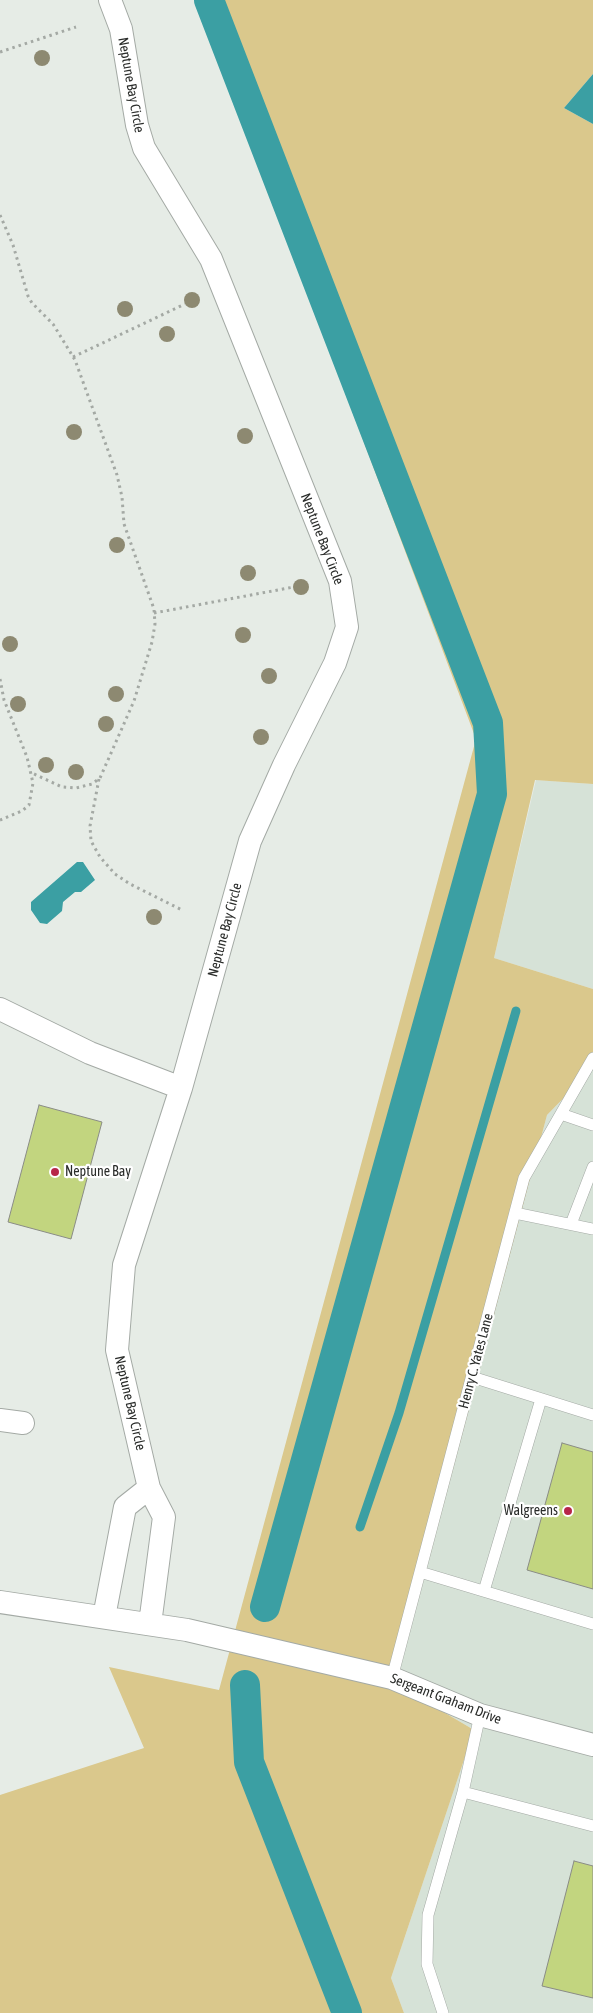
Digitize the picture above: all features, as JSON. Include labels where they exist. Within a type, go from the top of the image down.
[{"type":"street","name":"Neptune Bay Circle","points":[[110,0],[121,29],[137,126],[144,148],[211,259],[340,581],[347,627],[335,663],[284,765],[250,842],[181,1088],[124,1265],[117,1350],[149,1488],[164,1517],[150,1624]]},
{"type":"street","points":[[0,1009],[90,1053],[181,1088]]},
{"type":"street","points":[[0,1420],[23,1423]]},
{"type":"street","points":[[104,1617],[125,1507],[149,1488]]},
{"type":"street","points":[[0,1602],[150,1624]]},
{"type":"street","name":"Sergeant Graham Drive","points":[[150,1624],[187,1630],[392,1678],[480,1715],[593,1745]]},
{"type":"lane","name":"Henry C. Yates Lane","points":[[392,1678],[524,1178],[593,1058]]},
{"type":"lane","points":[[560,1114],[593,1125]]},
{"type":"lane","points":[[572,1224],[593,1167]]},
{"type":"lane","points":[[515,1213],[593,1229]]},
{"type":"lane","points":[[472,1377],[593,1415]]},
{"type":"lane","points":[[484,1591],[541,1399]]},
{"type":"lane","points":[[420,1572],[593,1624]]},
{"type":"lane","points":[[442,2013],[427,1964],[428,1915],[463,1792],[480,1715]]},
{"type":"lane","points":[[463,1792],[593,1826]]},
{"type":"path","points":[[0,52],[76,27]]},
{"type":"path","points":[[0,216],[13,245],[28,296],[32,303],[53,324],[73,357],[117,475],[122,497],[124,524],[145,580],[154,613],[152,642],[134,701],[100,778],[90,826],[91,841],[100,857],[115,874],[130,884],[182,910]]},
{"type":"path","points":[[73,357],[185,304]]},
{"type":"path","points":[[154,613],[294,587]]},
{"type":"path","points":[[0,679],[4,700],[32,773],[33,783],[29,805],[22,811],[0,820]]},
{"type":"path","points":[[32,773],[62,787],[76,788],[92,784],[100,778]]},
{"type":"shaded area","points":[[197,0],[593,0],[593,74],[564,108],[593,124],[593,784],[535,780],[494,958],[593,989],[593,1068],[547,1115],[396,1684],[474,1730],[391,1978],[404,2013],[0,2013],[0,1795],[144,1748],[109,1667],[219,1690],[476,739]]},
{"type":"shaded area","points":[[536,780],[593,784],[593,989],[494,958]]},
{"type":"shaded area","points":[[593,1068],[593,2013],[404,2013],[391,1978],[474,1730],[396,1684],[547,1115]]},
{"type":"water","points":[[593,74],[593,124],[564,108]]},
{"type":"water","points":[[77,862],[83,862],[95,880],[81,892],[75,892],[63,902],[62,911],[47,924],[40,923],[31,910],[31,902]]},
{"type":"building","name":"Neptune Bay","points":[[39,1105],[102,1122],[71,1239],[8,1222]]},
{"type":"building","name":"Walgreens","points":[[562,1443],[593,1452],[593,1589],[527,1570]]},
{"type":"building","points":[[574,1861],[593,1866],[593,1998],[542,1986]]},
{"type":"waterway","points":[[209,0],[488,723],[492,794],[265,1607]]},
{"type":"waterway","points":[[360,1527],[399,1413],[516,1011]]},
{"type":"waterway","points":[[245,1685],[249,1762],[347,2013]]},
{"type":"place","name":"Neptune Bay","points":[[55,1172]]},
{"type":"place","name":"Walgreens","points":[[568,1511]]}]
